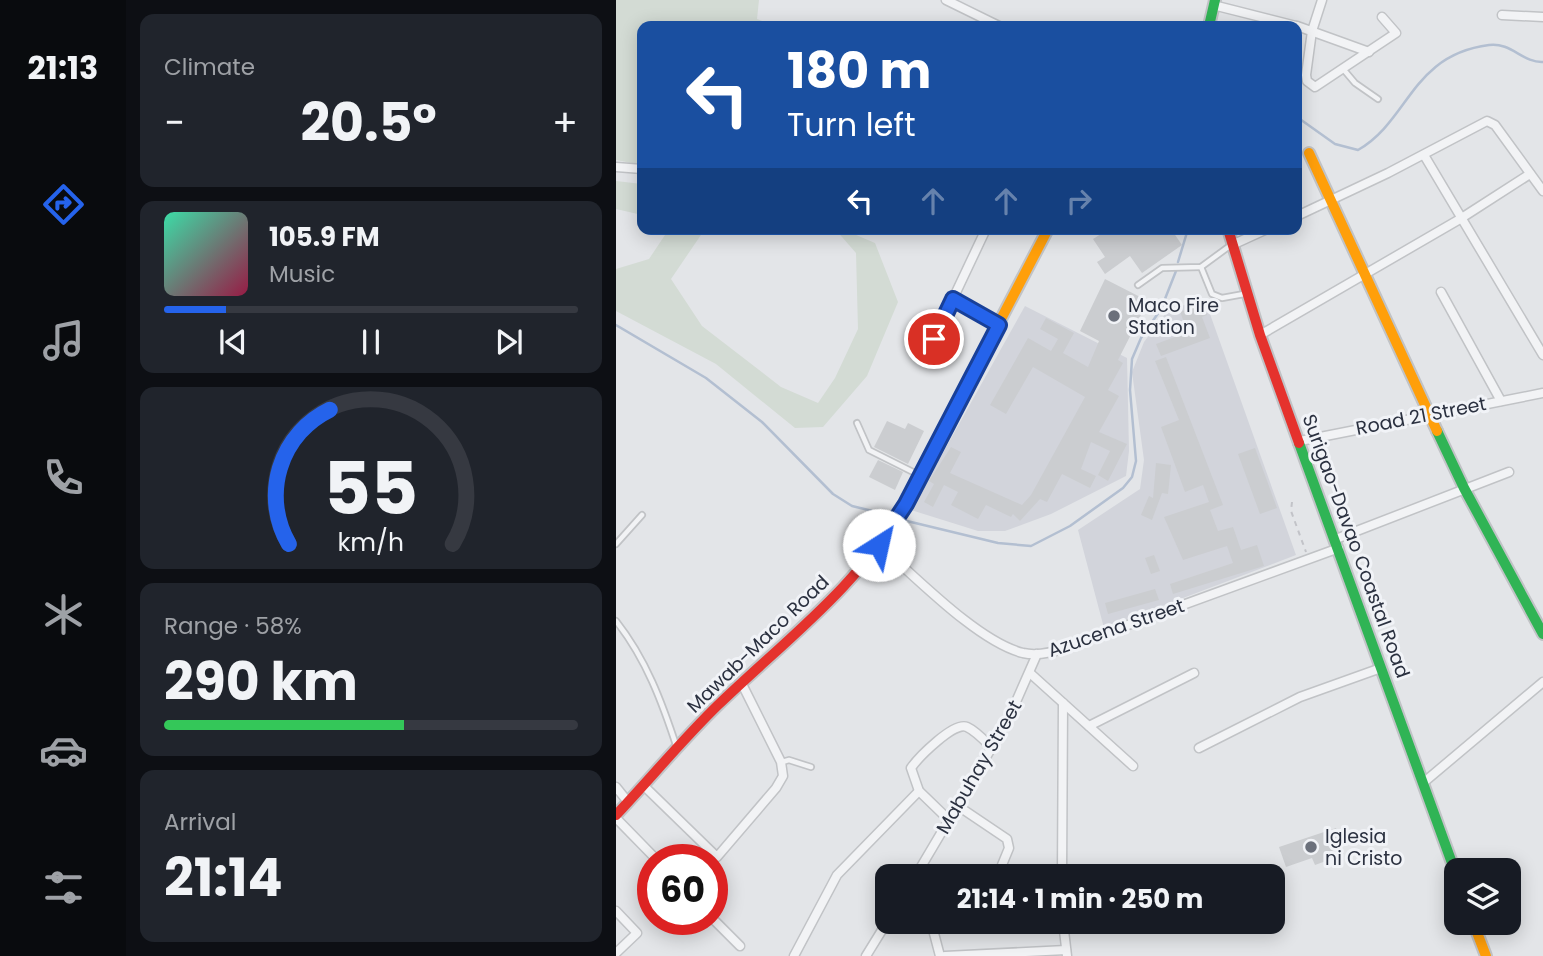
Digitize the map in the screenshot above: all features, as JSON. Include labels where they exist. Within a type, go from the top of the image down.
[{"type":"main road","points":[[1210,21],[1214,2]]},
{"type":"main road","points":[[1310,153],[1464,488],[1543,634]]},
{"type":"main road","name":"Mawab-Maco Road","points":[[616,817],[741,682],[830,599],[879,545],[897,520],[921,476],[1045,235]]},
{"type":"main road","name":"Surigao-Davao Coastal Road","points":[[1230,235],[1259,335],[1338,544],[1450,858]]},
{"type":"main road","points":[[1479,935],[1486,956]]},
{"type":"street","points":[[946,0],[989,21]]},
{"type":"street","points":[[1322,0],[1312,31],[1307,81],[1320,86],[1396,33],[1382,17]]},
{"type":"street","points":[[1214,2],[1279,21]]},
{"type":"street","points":[[1502,15],[1543,17]]},
{"type":"street","points":[[1302,28],[1369,52]]},
{"type":"street","points":[[1302,214],[1424,155],[1487,121],[1495,125],[1543,191]]},
{"type":"street","points":[[1424,155],[1543,355]]},
{"type":"street","points":[[616,167],[637,169]]},
{"type":"street","points":[[1259,335],[1460,219],[1530,174]]},
{"type":"street","points":[[934,339],[983,235]]},
{"type":"street","points":[[1232,245],[1254,235]]},
{"type":"street","points":[[1441,292],[1500,401]]},
{"type":"street","points":[[953,299],[999,325]]},
{"type":"street","name":"Road 21 Street","points":[[1300,441],[1543,393]]},
{"type":"street","name":"Azucena Street","points":[[879,545],[994,640],[1024,653],[1037,654],[1065,648],[1308,559],[1464,488],[1509,472]]},
{"type":"street","name":"Mabuhay Street","points":[[923,864],[992,748],[1031,674],[1037,654]]},
{"type":"street","points":[[1199,748],[1300,697],[1381,668]]},
{"type":"street","points":[[1089,726],[1194,673]]},
{"type":"street","points":[[1031,674],[1132,766]]},
{"type":"street","points":[[644,786],[717,857],[776,789],[783,776],[781,762],[741,682]]},
{"type":"street","points":[[1423,783],[1543,682]]},
{"type":"street","points":[[1062,864],[1063,703]]},
{"type":"street","points":[[949,820],[919,791],[911,768],[955,727],[967,727],[992,748]]},
{"type":"street","points":[[616,787],[628,802]]},
{"type":"street","points":[[794,956],[837,875],[919,791]]},
{"type":"street","points":[[958,806],[1007,839],[1009,848],[1002,864]]},
{"type":"street","points":[[616,817],[642,844]]},
{"type":"street","points":[[616,911],[637,933],[616,954]]},
{"type":"street","points":[[728,934],[740,946]]},
{"type":"street","points":[[866,956],[880,934]]},
{"type":"street","points":[[935,934],[942,956],[1066,953],[1064,934]]},
{"type":"lane","points":[[1344,70],[1355,83],[1378,99]]},
{"type":"lane","points":[[1139,285],[1163,268],[1201,267],[1232,245]]},
{"type":"lane","points":[[1201,267],[1208,288],[1217,297],[1246,294]]},
{"type":"lane","points":[[858,423],[869,450],[921,476]]},
{"type":"lane","points":[[616,544],[642,515]]},
{"type":"lane","points":[[616,621],[637,649],[654,685],[677,749]]},
{"type":"lane","points":[[781,762],[789,760],[811,767]]},
{"type":"path","points":[[1292,502],[1290,511],[1308,559]]},
{"type":"shaded area","points":[[616,0],[759,0],[757,19],[762,21],[637,21],[637,164],[616,160]]},
{"type":"shaded area","points":[[616,181],[637,183],[637,214],[616,209]]},
{"type":"shaded area","points":[[665,235],[701,235],[671,279],[702,326],[781,387],[818,403],[835,378],[858,329],[856,253],[840,235],[856,235],[875,243],[898,302],[867,376],[823,427],[795,428],[716,364],[616,311],[616,269],[649,259]]},
{"type":"shaded area","points":[[1205,300],[1296,555],[1104,628],[1078,530],[1140,489],[1144,460],[1132,372],[1144,342],[1169,309]]},
{"type":"shaded area","points":[[1025,306],[1127,358],[1129,451],[1126,476],[1051,514],[1005,531],[978,531],[911,510]]},
{"type":"building","points":[[1099,235],[1175,235],[1182,245],[1142,273],[1130,256],[1105,274],[1097,262],[1105,257],[1093,239]]},
{"type":"building","points":[[1105,279],[1148,301],[1118,360],[1123,363],[1108,390],[1119,396],[1099,432],[1127,444],[1108,481],[1098,475],[1110,451],[1091,442],[1081,469],[1096,476],[1090,488],[1062,474],[1047,502],[1040,499],[1020,521],[1013,514],[1011,517],[986,505],[978,519],[951,505],[958,492],[944,485],[933,507],[924,502],[934,484],[929,481],[951,447],[961,452],[950,473],[1022,505],[1031,495],[1085,397],[1033,367],[1006,414],[990,405],[1028,338],[1051,351],[1058,339],[1040,329],[1046,318],[1074,333],[1063,353],[1088,367],[1099,341],[1080,331]]},
{"type":"building","points":[[1203,304],[1207,315],[1202,317],[1210,338],[1161,356],[1156,344],[1188,332],[1180,312]]},
{"type":"building","points":[[1166,357],[1223,505],[1210,510],[1218,531],[1233,527],[1241,550],[1257,545],[1264,566],[1173,594],[1170,584],[1233,563],[1227,546],[1183,560],[1164,517],[1209,502],[1203,485],[1185,492],[1161,427],[1179,420],[1155,361]]},
{"type":"building","points":[[887,421],[905,429],[908,423],[924,431],[908,464],[874,447]]},
{"type":"building","points":[[1255,448],[1277,508],[1260,514],[1238,454]]},
{"type":"building","points":[[878,460],[903,472],[895,490],[869,477]]},
{"type":"building","points":[[1156,463],[1171,465],[1168,494],[1162,493],[1152,520],[1141,515],[1149,496],[1153,498]]},
{"type":"building","points":[[1154,555],[1160,571],[1151,574],[1145,558]]},
{"type":"building","points":[[1155,589],[1159,600],[1108,614],[1105,603]]},
{"type":"building","name":"Iglesia ni Cristo","points":[[1336,828],[1343,848],[1324,854],[1326,861],[1315,865],[1312,858],[1286,867],[1279,847]]},
{"type":"waterway","points":[[1302,121],[1335,144],[1358,150],[1389,122],[1427,75],[1443,61],[1463,51],[1497,45],[1543,62]]},
{"type":"waterway","points":[[1178,262],[1186,235]]},
{"type":"waterway","points":[[907,521],[998,543],[1031,546],[1070,526],[1123,488],[1132,477],[1136,461],[1130,390],[1132,359],[1141,338],[1161,309],[1176,271]]},
{"type":"waterway","points":[[616,325],[706,378],[762,422],[833,494],[852,506],[889,515]]},
{"type":"traffic: fast","points":[[1210,21],[1215,0]]},
{"type":"traffic: fast","points":[[1437,431],[1464,488],[1543,634]]},
{"type":"traffic: fast","points":[[1299,443],[1450,858]]},
{"type":"traffic: slow","points":[[1309,153],[1437,431]]},
{"type":"traffic: slow","points":[[905,503],[1045,235]]},
{"type":"traffic: slow","points":[[1478,935],[1486,956]]},
{"type":"traffic: jam","points":[[1230,235],[1260,335],[1299,443]]},
{"type":"traffic: jam","points":[[616,815],[705,718],[844,586],[867,560],[905,503]]},
{"type":"place","name":"Maco Fire Station","points":[[1114,316]]},
{"type":"place","name":"Iglesia ni Cristo","points":[[1311,847]]},
{"type":"route","points":[[879,545],[906,504],[999,325],[953,299],[934,339]]}]
